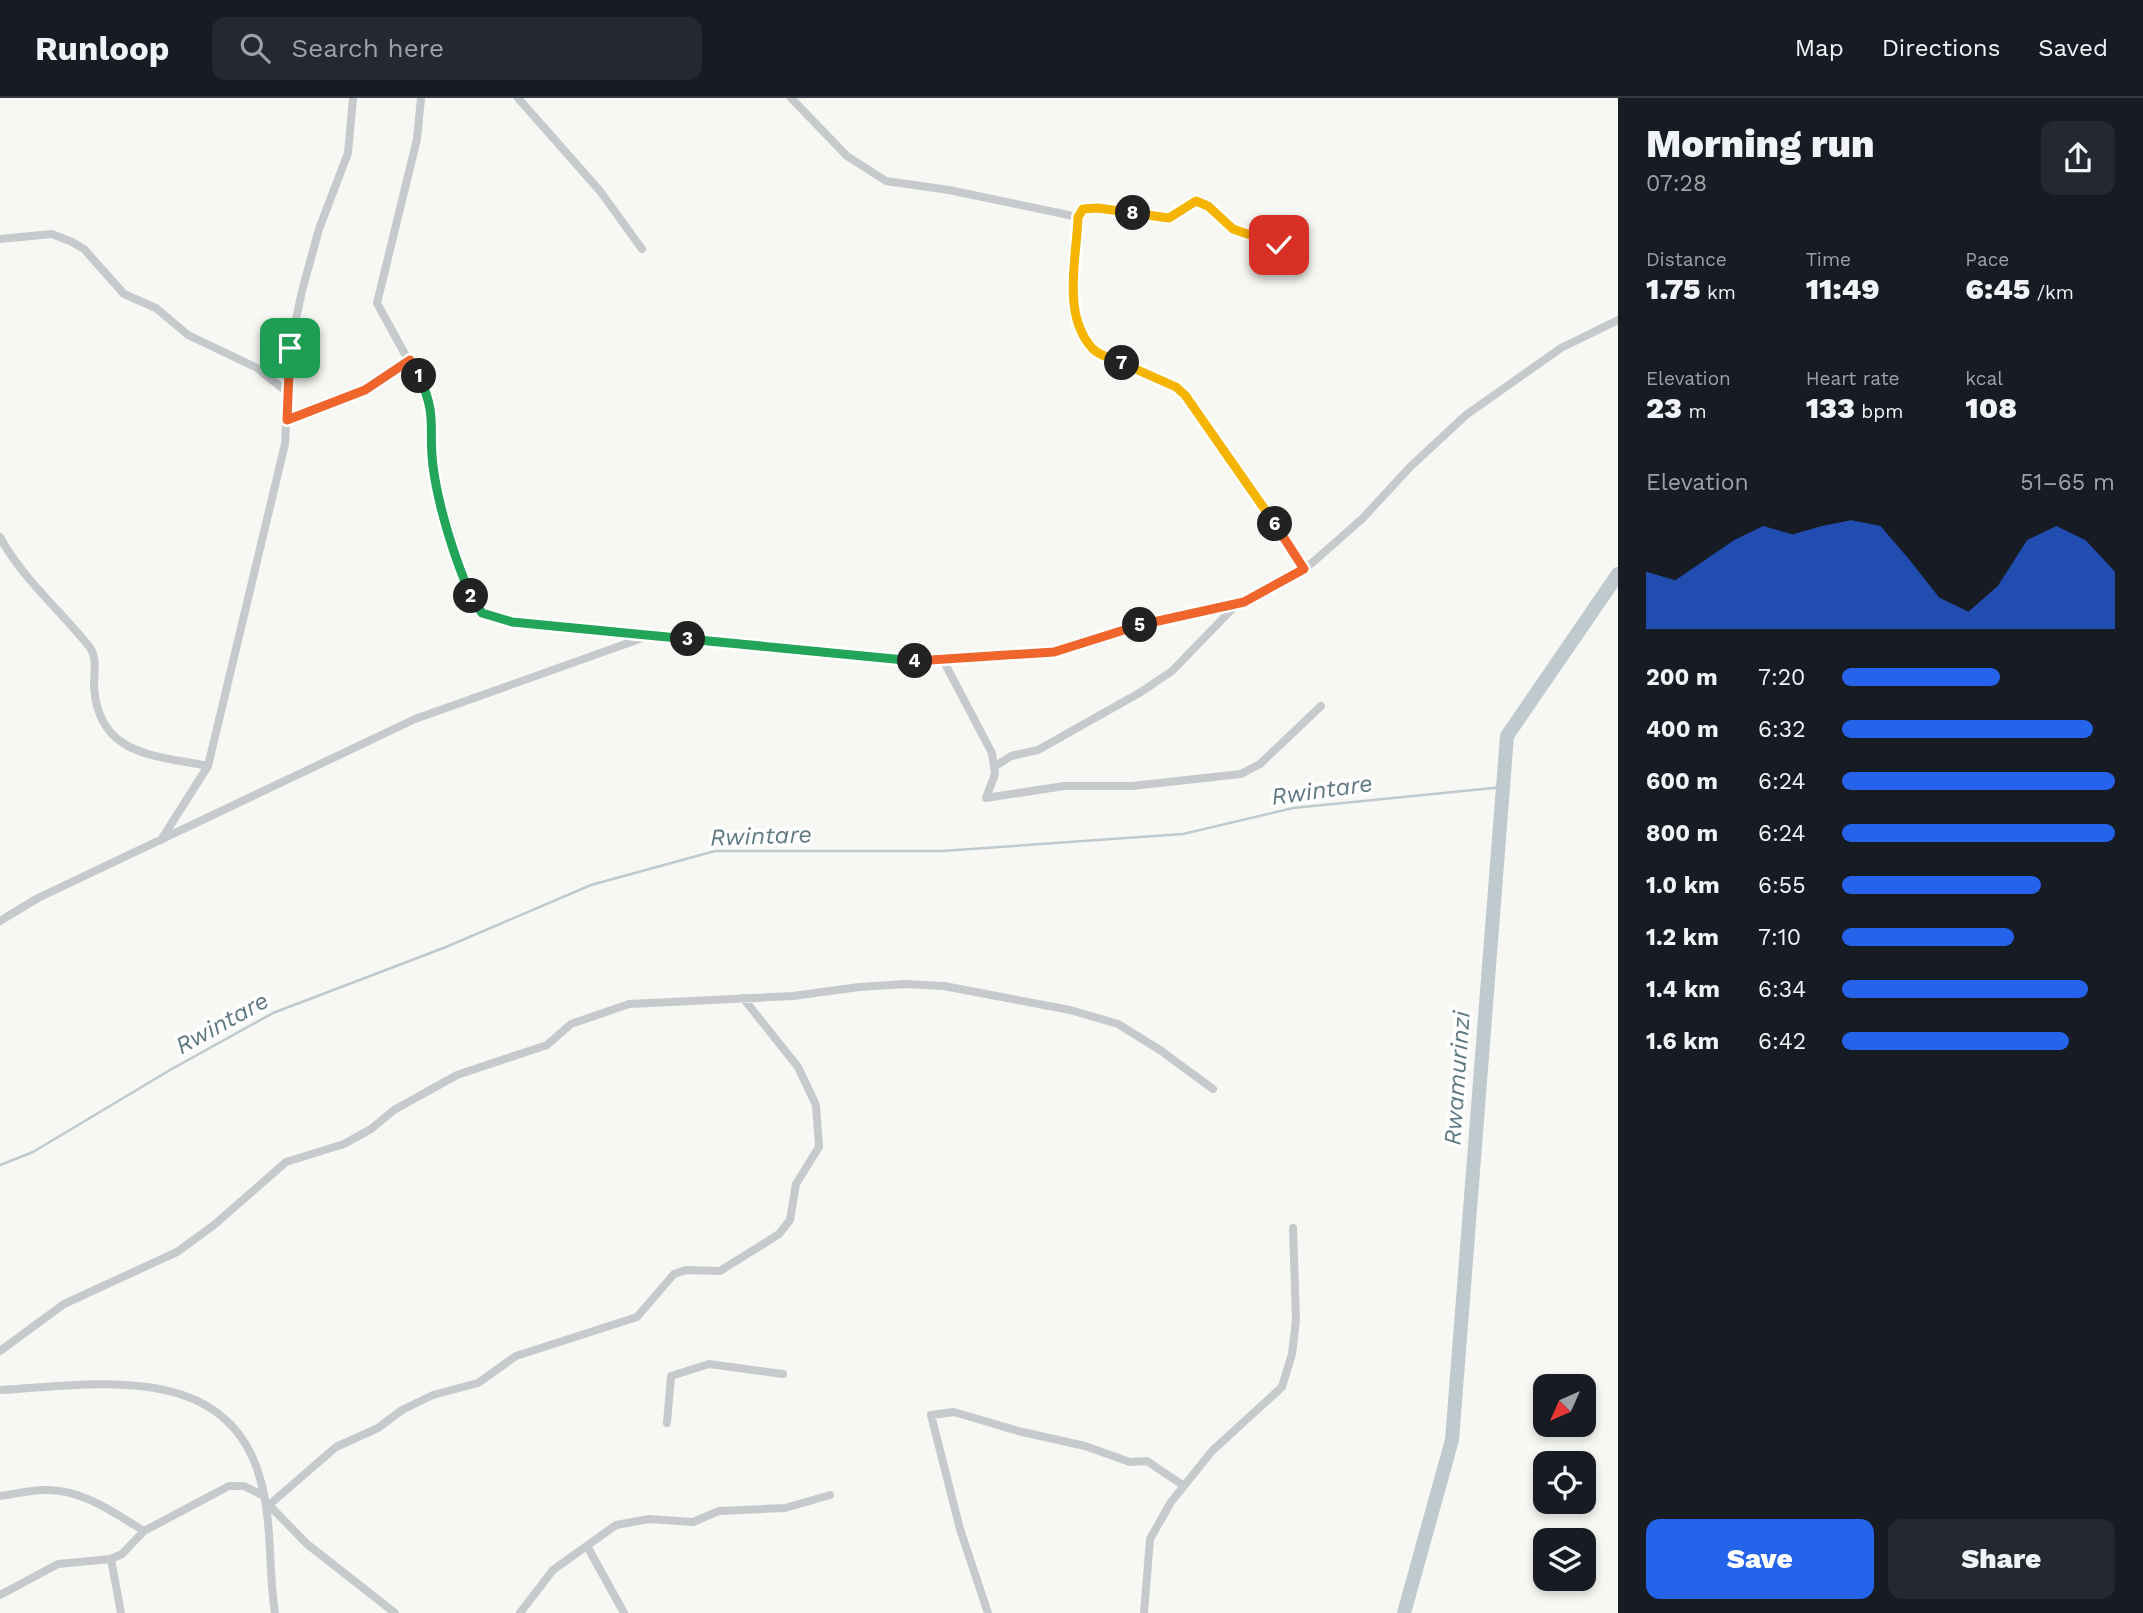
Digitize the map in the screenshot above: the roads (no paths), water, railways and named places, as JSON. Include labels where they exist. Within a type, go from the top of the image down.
[{"type":"street","points":[[161,840],[208,766],[285,444],[290,348],[302,291],[319,229],[348,153],[353,98]]},
{"type":"street","points":[[421,98],[417,139],[378,294],[381,314],[410,360],[431,402],[433,463],[437,485],[465,582],[482,613],[512,622],[913,661],[1054,652],[1165,618],[1238,603],[1271,589],[1304,569],[1363,519],[1410,467],[1466,415],[1561,348],[1618,320]]},
{"type":"street","points":[[518,98],[600,191],[642,249]]},
{"type":"street","points":[[793,98],[847,156],[886,181],[949,190],[1078,217]]},
{"type":"street","points":[[1302,252],[1233,229],[1208,206],[1196,201],[1169,218],[1087,207],[1078,217],[1073,286],[1080,325],[1086,340],[1095,351],[1176,387],[1185,395],[1304,569]]},
{"type":"street","points":[[0,239],[52,234],[72,242],[84,249],[124,293],[156,308],[188,335],[257,368],[286,391]]},
{"type":"street","points":[[287,420],[365,390],[410,360]]},
{"type":"street","points":[[0,537],[57,612],[90,647],[95,662],[95,698],[118,741],[136,752],[208,766]]},
{"type":"street","points":[[994,767],[1011,756],[1038,750],[1141,692],[1172,671],[1238,603]]},
{"type":"street","points":[[0,921],[38,898],[415,719],[651,635]]},
{"type":"street","points":[[943,660],[992,753],[995,774],[986,799],[1064,786],[1132,786],[1241,774],[1260,764],[1321,706]]},
{"type":"street","points":[[0,1351],[64,1304],[177,1252],[214,1225],[286,1162],[344,1144],[371,1129],[394,1110],[457,1075],[547,1045],[571,1024],[629,1004],[793,996],[859,986],[906,984],[968,990],[1070,1010],[1118,1024],[1160,1050],[1213,1089]]},
{"type":"street","points":[[265,1500],[336,1447],[378,1428],[402,1410],[433,1395],[478,1383],[516,1356],[636,1317],[674,1274],[686,1270],[720,1270],[779,1234],[790,1220],[796,1184],[819,1147],[816,1105],[798,1066],[743,998]]},
{"type":"street","points":[[1144,1613],[1150,1539],[1184,1486],[1212,1451],[1282,1387],[1292,1354],[1296,1321],[1293,1228]]},
{"type":"street","points":[[667,1423],[671,1376],[709,1364],[783,1374]]},
{"type":"street","points":[[0,1391],[108,1384],[161,1388],[206,1404],[238,1431],[252,1456],[265,1500],[275,1613]]},
{"type":"street","points":[[988,1613],[960,1529],[931,1415],[954,1412],[1018,1431],[1085,1446],[1130,1462],[1147,1461],[1184,1486]]},
{"type":"street","points":[[0,1595],[58,1564],[111,1559],[122,1554],[144,1531],[229,1486],[244,1486],[265,1500],[307,1544],[395,1613]]},
{"type":"street","points":[[0,1496],[49,1490],[75,1495],[96,1502],[144,1531]]},
{"type":"street","points":[[520,1613],[543,1580],[616,1525],[632,1520],[692,1522],[719,1511],[785,1508],[830,1495]]},
{"type":"street","points":[[587,1546],[624,1613]]},
{"type":"street","points":[[111,1559],[121,1613]]},
{"type":"waterway","name":"Rwamurinzi","points":[[1404,1613],[1452,1440],[1507,736],[1618,574]]},
{"type":"waterway","name":"Rwintare","points":[[0,1165],[33,1152],[170,1070],[273,1013],[446,947],[591,885],[715,851],[942,851],[1183,834],[1293,808],[1503,787]]}]
